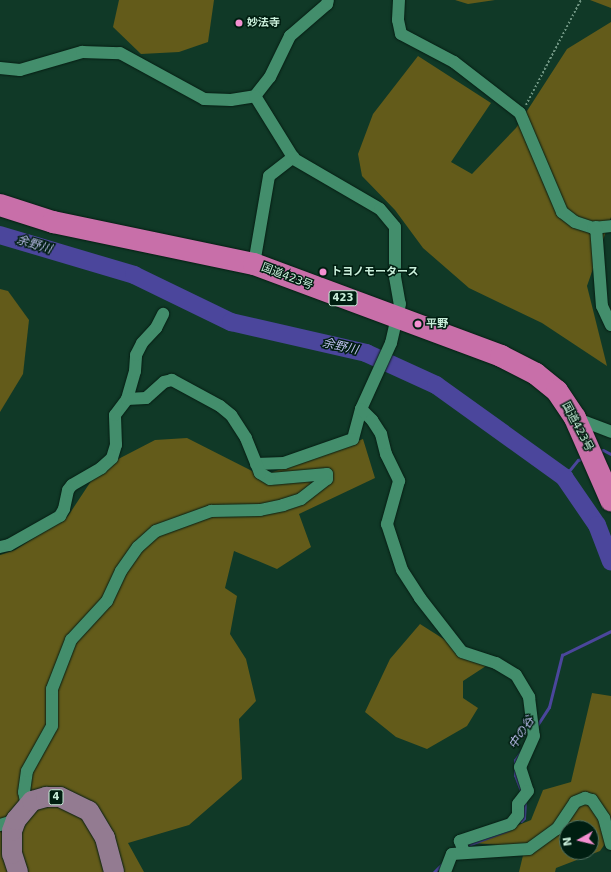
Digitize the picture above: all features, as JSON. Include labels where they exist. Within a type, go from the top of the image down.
[{"type":"highway","name":"国道423号","points":[[0,205],[53,222],[254,264],[501,356],[536,374],[557,391],[575,418],[611,500]]},
{"type":"main road","name":"4","points":[[14,817],[32,801],[46,797],[60,797],[89,811],[105,838],[114,872]]},
{"type":"main road","points":[[14,817],[12,831],[12,854],[18,872]]},
{"type":"street","points":[[0,68],[20,70],[82,52],[120,53],[204,99],[231,100],[255,96],[270,77],[290,36],[327,4],[328,0]]},
{"type":"street","points":[[398,0],[398,20],[401,34],[454,62],[520,113],[562,212],[575,222],[596,227],[611,226]]},
{"type":"street","points":[[255,96],[293,157],[322,177],[380,209],[395,226],[395,277],[400,304],[391,343],[379,373],[360,409],[354,439],[284,463],[256,464]]},
{"type":"street","points":[[254,264],[269,176],[293,157]]},
{"type":"street","points":[[596,227],[602,306],[611,325]]},
{"type":"street","points":[[0,547],[9,546],[60,516],[64,509],[68,490],[72,485],[101,468],[112,458],[116,445],[115,415],[127,400],[135,371],[136,354],[142,343],[156,328],[164,314]]},
{"type":"street","points":[[14,817],[24,792],[27,771],[52,726],[52,688],[71,640],[107,601],[121,571],[138,548],[156,531],[211,511],[260,510],[301,499],[327,479],[327,474],[270,479],[260,473],[246,438],[231,415],[196,392],[172,380],[164,382],[146,398],[127,400]]},
{"type":"street","points":[[360,409],[372,420],[381,434],[386,454],[399,481],[387,524],[402,570],[420,598],[462,652],[496,663],[516,675],[529,697],[534,736],[520,767],[528,792],[518,804],[518,815],[511,824],[460,841],[464,852]]},
{"type":"street","points":[[575,418],[611,432]]},
{"type":"street","points":[[445,872],[452,854],[529,848],[557,829],[575,802],[585,798],[592,800],[604,818],[611,844]]},
{"type":"path","points":[[520,113],[528,102],[581,0]]},
{"type":"shaded area","points":[[119,0],[214,0],[208,42],[179,52],[141,54],[113,27]]},
{"type":"shaded area","points":[[455,0],[495,0],[468,4]]},
{"type":"shaded area","points":[[590,0],[611,0],[611,8]]},
{"type":"shaded area","points":[[611,22],[611,217],[587,286],[607,366],[542,323],[469,288],[423,248],[395,210],[362,176],[358,154],[373,114],[418,56],[491,103],[451,162],[472,174],[516,128],[567,49]]},
{"type":"shaded area","points":[[0,289],[8,291],[29,320],[23,374],[0,412]]},
{"type":"shaded area","points":[[187,438],[262,476],[363,439],[375,478],[299,514],[311,547],[277,569],[234,551],[225,588],[237,596],[230,634],[246,659],[256,701],[239,719],[242,779],[189,825],[128,843],[144,872],[0,872],[0,555],[15,550],[68,516],[99,469],[155,440]]},
{"type":"shaded area","points":[[420,624],[486,666],[463,681],[463,698],[478,708],[467,726],[427,749],[396,737],[365,712],[390,659]]},
{"type":"shaded area","points":[[592,693],[611,696],[611,835],[600,851],[599,820],[559,820],[559,860],[577,860],[556,868],[555,872],[519,872],[525,847],[474,843],[531,820],[543,790],[571,782]]},
{"type":"waterway","name":"余野川","points":[[0,235],[134,275],[231,322],[366,353],[436,385],[564,477],[597,525],[611,561]]},
{"type":"waterway","points":[[598,452],[603,450],[611,454]]},
{"type":"waterway","points":[[564,477],[578,460],[584,458]]},
{"type":"waterway","name":"中の谷","points":[[536,727],[549,707],[562,655],[611,631]]},
{"type":"waterway","name":"中の谷","points":[[522,750],[515,760],[515,775],[522,793]]},
{"type":"waterway","name":"中の谷","points":[[521,821],[524,818],[525,800]]},
{"type":"waterway","name":"中の谷","points":[[465,846],[508,830]]},
{"type":"waterway","name":"中の谷","points":[[434,872],[443,863]]},
{"type":"place","name":"妙法寺","points":[[239,23]]},
{"type":"place","name":"トヨノモータース","points":[[323,272]]},
{"type":"place","name":"平野","points":[[418,324]]}]
